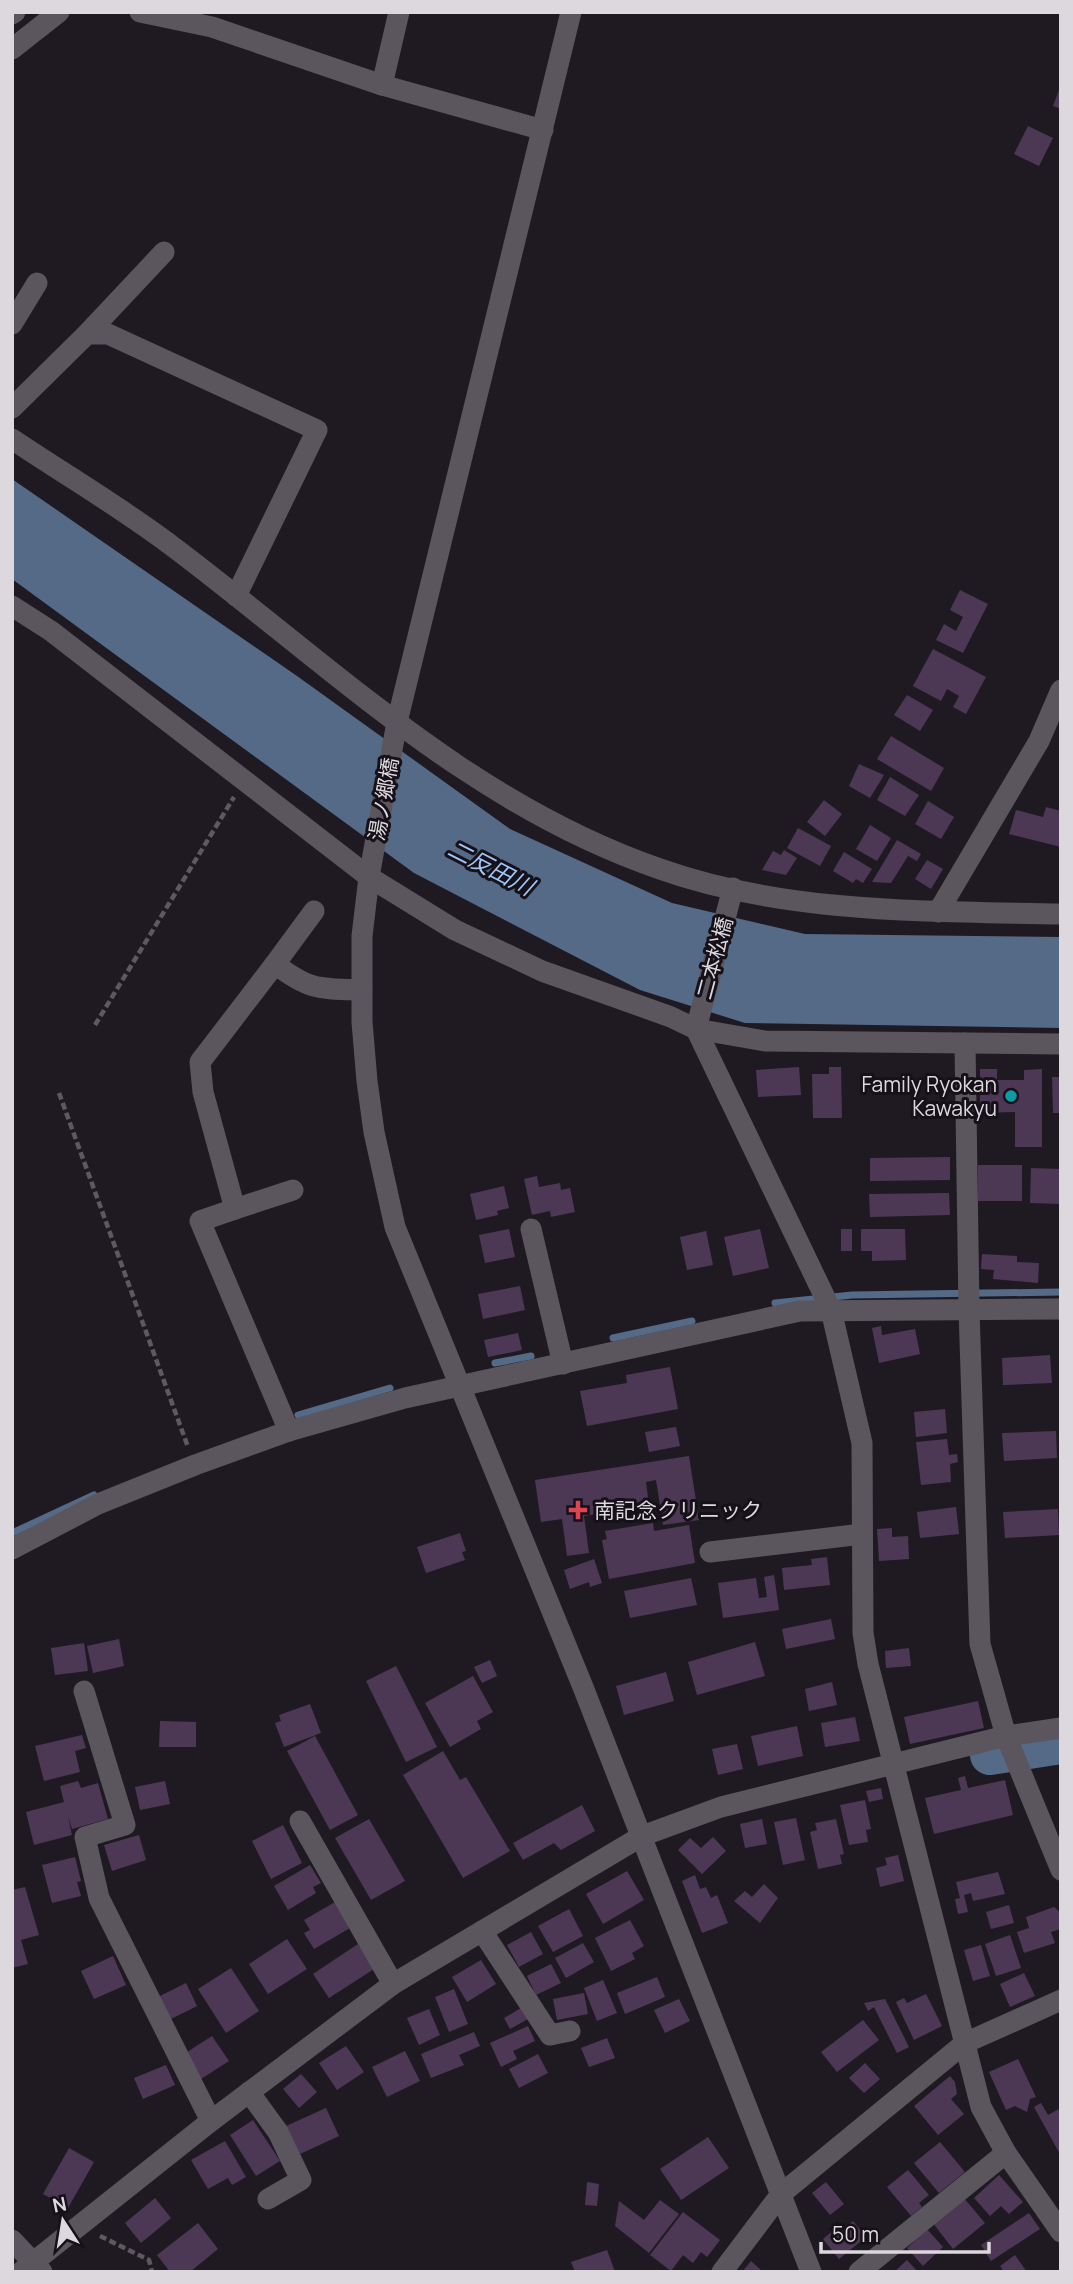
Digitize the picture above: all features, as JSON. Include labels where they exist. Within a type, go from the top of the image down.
[{"type":"street","points":[[12,49],[59,12]]},
{"type":"street","points":[[140,12],[213,19],[382,85],[543,130]]},
{"type":"street","points":[[382,85],[400,12]]},
{"type":"street","name":"湯ノ郷橋","points":[[571,12],[397,722],[369,877],[362,936],[361,990],[374,1132],[396,1227],[642,1836],[811,2272]]},
{"type":"street","points":[[12,408],[164,252]]},
{"type":"street","points":[[12,324],[26,290]]},
{"type":"street","points":[[87,334],[108,334],[317,430],[236,596]]},
{"type":"street","points":[[12,439],[173,547],[478,782],[542,820],[660,870],[806,902],[937,912],[1061,914]]},
{"type":"street","points":[[12,606],[51,631],[246,779],[369,877],[455,930],[542,971],[671,1017],[696,1029],[765,1041],[1061,1044]]},
{"type":"street","points":[[937,912],[1039,741],[1061,690]]},
{"type":"street","name":"二本松橋","points":[[696,1029],[733,888]]},
{"type":"street","points":[[235,1209],[203,1092],[200,1062],[314,911]]},
{"type":"street","points":[[275,964],[300,983],[309,986],[361,990]]},
{"type":"street","points":[[696,1029],[826,1299],[862,1443],[863,1633],[892,1765],[981,2107],[1006,2154],[1061,2232]]},
{"type":"street","points":[[965,1043],[969,1299],[981,1644],[1010,1746],[1061,1870]]},
{"type":"street","points":[[289,1431],[200,1221],[293,1190]]},
{"type":"street","points":[[531,1229],[563,1364]]},
{"type":"street","points":[[12,1549],[98,1504],[289,1431],[405,1398],[800,1311],[826,1299],[969,1299],[1061,1309]]},
{"type":"street","points":[[710,1552],[862,1534]]},
{"type":"street","points":[[85,1691],[125,1825],[85,1838],[99,1898],[211,2121]]},
{"type":"street","points":[[12,2240],[32,2268],[78,2225],[248,2092],[393,1984],[642,1836],[720,1807],[892,1765],[1010,1746],[1061,1728]]},
{"type":"street","points":[[300,1821],[393,1984]]},
{"type":"street","points":[[482,1931],[550,2035],[570,2031]]},
{"type":"street","points":[[722,2272],[781,2194],[965,2043],[1061,2000]]},
{"type":"street","points":[[248,2092],[278,2132],[301,2180],[268,2199]]},
{"type":"street","points":[[859,2272],[1006,2154]]},
{"type":"path","points":[[95,1025],[246,779]]},
{"type":"path","points":[[59,1093],[195,1465]]},
{"type":"path","points":[[78,2225],[149,2260],[152,2272]]},
{"type":"water","name":"二反田川","points":[[12,479],[297,676],[510,829],[672,903],[805,934],[1061,937],[1061,1028],[745,1023],[640,990],[414,873],[12,579]]},
{"type":"building","points":[[1061,85],[1061,109],[1053,106]]},
{"type":"building","points":[[1028,126],[1053,138],[1039,166],[1014,154]]},
{"type":"building","points":[[960,590],[988,604],[963,653],[936,640],[944,624],[956,631],[963,617],[950,610]]},
{"type":"building","points":[[933,649],[986,677],[966,714],[953,707],[959,696],[947,689],[941,701],[913,686]]},
{"type":"building","points":[[907,695],[933,710],[920,731],[894,715]]},
{"type":"building","points":[[891,736],[944,768],[931,791],[877,759]]},
{"type":"building","points":[[859,764],[884,775],[870,798],[849,786]]},
{"type":"building","points":[[890,777],[919,795],[905,816],[877,800]]},
{"type":"building","points":[[824,800],[842,814],[825,836],[807,822]]},
{"type":"building","points":[[928,801],[954,817],[941,839],[915,824]]},
{"type":"building","points":[[1046,807],[1061,811],[1061,847],[1009,834],[1016,810],[1043,817]]},
{"type":"building","points":[[870,825],[891,838],[877,861],[856,849]]},
{"type":"building","points":[[798,828],[831,846],[820,866],[787,848]]},
{"type":"building","points":[[897,840],[921,854],[917,861],[908,856],[891,883],[872,882]]},
{"type":"building","points":[[784,850],[797,858],[786,875],[762,870],[773,851],[781,855]]},
{"type":"building","points":[[844,852],[872,869],[863,883],[856,879],[853,883],[833,871]]},
{"type":"building","points":[[927,860],[943,869],[931,889],[915,879]]},
{"type":"building","points":[[799,1067],[801,1095],[758,1097],[756,1070]]},
{"type":"building","points":[[829,1067],[841,1067],[842,1118],[813,1118],[812,1074],[829,1074]]},
{"type":"building","name":"Family Ryokan Kawakyu","points":[[980,1069],[997,1069],[997,1080],[1024,1080],[1024,1070],[1042,1069],[1042,1147],[1015,1147],[1015,1112],[980,1113]]},
{"type":"building","points":[[1052,1077],[1061,1077],[1061,1113],[1053,1113]]},
{"type":"building","points":[[950,1157],[950,1180],[870,1181],[870,1158]]},
{"type":"building","points":[[978,1165],[1022,1165],[1022,1201],[978,1201]]},
{"type":"building","points":[[1031,1168],[1061,1169],[1061,1204],[1030,1203]]},
{"type":"building","points":[[537,1176],[539,1187],[560,1183],[561,1190],[570,1188],[575,1212],[551,1217],[550,1211],[532,1215],[524,1179]]},
{"type":"building","points":[[504,1186],[509,1208],[497,1211],[498,1215],[476,1220],[470,1194]]},
{"type":"building","points":[[949,1193],[950,1215],[870,1217],[869,1194]]},
{"type":"building","points":[[509,1229],[515,1257],[485,1263],[479,1235]]},
{"type":"building","points":[[760,1229],[769,1268],[733,1276],[724,1237]]},
{"type":"building","points":[[841,1229],[852,1229],[852,1251],[841,1251]]},
{"type":"building","points":[[861,1229],[905,1229],[906,1260],[872,1261],[872,1251],[861,1251]]},
{"type":"building","points":[[706,1231],[713,1265],[687,1270],[680,1237]]},
{"type":"building","points":[[982,1254],[1017,1256],[1017,1262],[1039,1263],[1038,1283],[993,1279],[994,1270],[981,1269]]},
{"type":"building","points":[[520,1286],[525,1310],[483,1319],[478,1294]]},
{"type":"building","points":[[881,1326],[882,1335],[915,1329],[920,1354],[879,1363],[872,1328]]},
{"type":"building","points":[[518,1333],[522,1350],[488,1357],[484,1340]]},
{"type":"building","points":[[1050,1355],[1052,1383],[1003,1385],[1002,1358]]},
{"type":"building","points":[[670,1367],[678,1409],[587,1426],[580,1391],[627,1383],[626,1375]]},
{"type":"building","points":[[945,1409],[947,1433],[916,1437],[914,1412]]},
{"type":"building","points":[[676,1427],[680,1446],[649,1452],[645,1432]]},
{"type":"building","points":[[1056,1431],[1057,1458],[1004,1461],[1002,1433]]},
{"type":"building","points":[[947,1439],[949,1455],[957,1454],[958,1462],[950,1464],[951,1482],[921,1485],[916,1442]]},
{"type":"building","name":"南記念クリニック","points":[[689,1456],[699,1520],[663,1525],[656,1480],[646,1482],[649,1505],[584,1516],[589,1553],[567,1556],[562,1519],[541,1522],[535,1480]]},
{"type":"building","points":[[956,1507],[959,1534],[920,1538],[917,1512]]},
{"type":"building","points":[[1058,1509],[1059,1535],[1005,1538],[1003,1512]]},
{"type":"building","points":[[653,1523],[654,1531],[689,1525],[695,1563],[609,1579],[602,1540],[607,1539],[605,1531]]},
{"type":"building","points":[[892,1528],[892,1537],[908,1536],[909,1559],[879,1561],[877,1529]]},
{"type":"building","points":[[460,1533],[466,1551],[462,1552],[465,1560],[426,1573],[417,1547]]},
{"type":"building","points":[[827,1557],[830,1585],[784,1590],[782,1568],[812,1565],[811,1559]]},
{"type":"building","points":[[594,1559],[602,1583],[590,1587],[589,1582],[570,1589],[564,1570]]},
{"type":"building","points":[[774,1575],[779,1610],[723,1618],[718,1583],[756,1578],[759,1598],[767,1597],[764,1577]]},
{"type":"building","points":[[691,1578],[697,1605],[630,1618],[624,1591]]},
{"type":"building","points":[[831,1619],[835,1639],[786,1649],[782,1629]]},
{"type":"building","points":[[119,1639],[124,1666],[93,1673],[87,1646]]},
{"type":"building","points":[[755,1642],[765,1676],[697,1695],[688,1662]]},
{"type":"building","points":[[84,1643],[88,1671],[55,1675],[51,1648]]},
{"type":"building","points":[[909,1648],[911,1666],[886,1668],[885,1651]]},
{"type":"building","points":[[490,1660],[497,1676],[482,1683],[474,1667]]},
{"type":"building","points":[[396,1666],[437,1747],[406,1762],[366,1681]]},
{"type":"building","points":[[666,1672],[674,1701],[624,1715],[616,1686]]},
{"type":"building","points":[[473,1676],[493,1712],[477,1721],[481,1729],[450,1747],[425,1703]]},
{"type":"building","points":[[832,1682],[837,1705],[809,1711],[805,1689]]},
{"type":"building","points":[[978,1701],[984,1728],[910,1744],[904,1717]]},
{"type":"building","points":[[310,1704],[321,1733],[284,1747],[275,1723],[281,1721],[279,1715]]},
{"type":"building","points":[[855,1717],[860,1741],[825,1747],[821,1723]]},
{"type":"building","points":[[160,1721],[196,1722],[196,1747],[159,1747]]},
{"type":"building","points":[[797,1726],[803,1756],[758,1766],[751,1736]]},
{"type":"building","points":[[82,1735],[86,1748],[75,1751],[80,1772],[44,1781],[35,1746]]},
{"type":"building","points":[[315,1736],[358,1815],[330,1830],[287,1751]]},
{"type":"building","points":[[737,1744],[743,1769],[718,1775],[712,1749]]},
{"type":"building","points":[[443,1751],[460,1780],[466,1777],[510,1851],[463,1878],[403,1775]]},
{"type":"building","points":[[965,1776],[968,1788],[1005,1780],[1013,1815],[934,1834],[925,1798],[961,1790],[958,1778]]},
{"type":"building","points":[[78,1781],[81,1788],[98,1783],[108,1819],[72,1829],[68,1817],[72,1835],[34,1845],[26,1812],[64,1802],[60,1786]]},
{"type":"building","points":[[165,1781],[170,1804],[140,1810],[135,1787]]},
{"type":"building","points":[[881,1788],[883,1799],[869,1802],[866,1791]]},
{"type":"building","points":[[865,1800],[871,1829],[866,1830],[868,1842],[849,1845],[840,1805]]},
{"type":"building","points":[[582,1805],[595,1831],[561,1850],[554,1843],[523,1860],[513,1843]]},
{"type":"building","points":[[796,1818],[805,1860],[783,1865],[774,1822]]},
{"type":"building","points":[[369,1819],[405,1881],[371,1900],[335,1838]]},
{"type":"building","points":[[762,1819],[767,1844],[745,1848],[740,1824]]},
{"type":"building","points":[[836,1819],[844,1854],[840,1855],[842,1864],[818,1869],[810,1832],[817,1830],[815,1823]]},
{"type":"building","points":[[283,1825],[302,1863],[271,1879],[252,1841]]},
{"type":"building","points":[[139,1835],[146,1860],[112,1871],[104,1845]]},
{"type":"building","points":[[713,1837],[726,1851],[702,1874],[678,1850],[690,1838],[701,1848]]},
{"type":"building","points":[[898,1855],[904,1881],[880,1887],[876,1868],[887,1865],[885,1858]]},
{"type":"building","points":[[75,1857],[81,1881],[77,1882],[81,1896],[52,1903],[42,1865]]},
{"type":"building","points":[[310,1865],[321,1883],[313,1887],[316,1893],[288,1910],[274,1886]]},
{"type":"building","points":[[627,1871],[644,1900],[603,1924],[586,1894]]},
{"type":"building","points":[[998,1872],[1005,1894],[973,1901],[971,1893],[964,1895],[968,1912],[958,1914],[955,1899],[960,1898],[956,1882]]},
{"type":"building","points":[[695,1875],[700,1889],[706,1887],[711,1898],[717,1895],[728,1923],[702,1933],[682,1881]]},
{"type":"building","points":[[764,1884],[778,1898],[760,1923],[734,1901],[745,1891],[752,1897]]},
{"type":"building","points":[[25,1887],[39,1935],[21,1940],[28,1964],[12,1968],[12,1890]]},
{"type":"building","points":[[335,1902],[350,1928],[314,1949],[304,1933],[310,1930],[304,1920]]},
{"type":"building","points":[[1009,1905],[1014,1923],[991,1929],[986,1912]]},
{"type":"building","points":[[1054,1907],[1061,1913],[1061,1929],[1051,1932],[1055,1943],[1024,1953],[1017,1932],[1029,1928],[1026,1917]]},
{"type":"building","points":[[569,1909],[583,1936],[553,1952],[538,1926]]},
{"type":"building","points":[[630,1920],[644,1946],[632,1953],[635,1959],[611,1971],[595,1938]]},
{"type":"building","points":[[531,1932],[543,1954],[519,1967],[507,1945]]},
{"type":"building","points":[[1010,1935],[1021,1968],[996,1976],[985,1944]]},
{"type":"building","points":[[287,1939],[307,1969],[268,1994],[249,1964]]},
{"type":"building","points":[[583,1943],[594,1962],[566,1978],[555,1958]]},
{"type":"building","points":[[358,1944],[374,1969],[329,1998],[313,1974]]},
{"type":"building","points":[[981,1945],[990,1976],[973,1981],[964,1950]]},
{"type":"building","points":[[113,1956],[126,1985],[94,1999],[81,1971]]},
{"type":"building","points":[[481,1960],[496,1984],[467,2002],[452,1977]]},
{"type":"building","points":[[551,1964],[561,1983],[536,1995],[527,1976]]},
{"type":"building","points":[[231,1968],[259,2011],[226,2033],[198,1989]]},
{"type":"building","points":[[1024,1973],[1035,1996],[1010,2007],[1000,1984]]},
{"type":"building","points":[[657,1977],[665,1997],[625,2014],[617,1993]]},
{"type":"building","points":[[603,1980],[617,2013],[597,2021],[584,1988]]},
{"type":"building","points":[[186,1983],[197,2006],[169,2020],[158,1997]]},
{"type":"building","points":[[454,1989],[468,2024],[449,2032],[435,1997]]},
{"type":"building","points":[[584,1993],[588,2014],[557,2020],[553,1999]]},
{"type":"building","points":[[926,1994],[942,2026],[914,2040],[896,2002],[904,1998],[907,2003]]},
{"type":"building","points":[[679,1999],[690,2021],[665,2033],[654,2010]]},
{"type":"building","points":[[885,1999],[909,2047],[897,2053],[874,2007],[868,2011],[864,2003]]},
{"type":"building","points":[[521,2008],[528,2019],[510,2029],[504,2018]]},
{"type":"building","points":[[429,2009],[440,2035],[419,2045],[407,2018]]},
{"type":"building","points":[[863,2020],[879,2040],[837,2072],[821,2052]]},
{"type":"building","points":[[528,2026],[535,2041],[513,2051],[517,2059],[501,2067],[490,2043]]},
{"type":"building","points":[[474,2032],[480,2046],[459,2055],[464,2065],[431,2078],[421,2054]]},
{"type":"building","points":[[212,2036],[229,2061],[201,2079],[184,2054]]},
{"type":"building","points":[[607,2038],[615,2058],[589,2067],[581,2048]]},
{"type":"building","points":[[346,2046],[364,2072],[337,2090],[319,2063]]},
{"type":"building","points":[[405,2051],[420,2081],[387,2097],[372,2067]]},
{"type":"building","points":[[538,2054],[548,2073],[519,2088],[509,2069]]},
{"type":"building","points":[[1018,2059],[1036,2097],[1030,2099],[1027,2112],[1015,2106],[1006,2110],[989,2072]]},
{"type":"building","points":[[865,2063],[880,2079],[864,2093],[849,2078]]},
{"type":"building","points":[[166,2065],[175,2085],[143,2099],[134,2078]]},
{"type":"building","points":[[301,2074],[317,2092],[299,2108],[283,2089]]},
{"type":"building","points":[[950,2076],[955,2082],[957,2094],[951,2099],[964,2114],[938,2135],[914,2106]]},
{"type":"building","points":[[1041,2103],[1048,2115],[1061,2108],[1061,2156],[1034,2107]]},
{"type":"building","points":[[326,2108],[339,2136],[300,2154],[286,2126]]},
{"type":"building","points":[[253,2120],[280,2161],[256,2176],[230,2135]]},
{"type":"building","points":[[708,2137],[729,2168],[681,2200],[660,2169]]},
{"type":"building","points":[[225,2141],[246,2177],[232,2185],[228,2178],[208,2189],[191,2160]]},
{"type":"building","points":[[940,2142],[965,2172],[939,2193],[914,2163]]},
{"type":"building","points":[[69,2148],[94,2162],[68,2208],[43,2194]]},
{"type":"building","points":[[908,2170],[929,2195],[919,2203],[922,2207],[911,2216],[887,2187]]},
{"type":"building","points":[[999,2175],[1023,2202],[1009,2214],[1001,2206],[990,2216],[974,2198]]},
{"type":"building","points":[[587,2182],[599,2184],[597,2206],[585,2205]]},
{"type":"building","points":[[826,2182],[844,2204],[830,2215],[812,2193]]},
{"type":"building","points":[[963,2197],[985,2223],[953,2249],[932,2222]]},
{"type":"building","points":[[155,2198],[171,2218],[141,2243],[125,2223]]},
{"type":"building","points":[[660,2200],[679,2214],[649,2253],[615,2226],[619,2201],[644,2220]]},
{"type":"building","points":[[683,2212],[720,2240],[707,2257],[701,2252],[693,2263],[683,2255],[671,2271],[650,2255]]},
{"type":"building","points":[[1029,2213],[1040,2229],[991,2261],[981,2245]]},
{"type":"building","points":[[853,2221],[866,2237],[839,2259],[823,2239],[840,2225],[843,2229]]},
{"type":"building","points":[[198,2223],[218,2249],[190,2272],[170,2272],[157,2255]]},
{"type":"building","points":[[927,2229],[943,2247],[923,2266],[907,2248]]},
{"type":"building","points":[[607,2250],[615,2272],[575,2272],[571,2262]]},
{"type":"building","points":[[1015,2255],[1027,2272],[1004,2272],[1000,2266]]},
{"type":"building","points":[[907,2260],[918,2272],[894,2272]]},
{"type":"building","points":[[751,2261],[763,2272],[742,2272]]},
{"type":"waterway","points":[[775,1303],[852,1295],[1061,1292]]},
{"type":"waterway","points":[[613,1338],[692,1321]]},
{"type":"waterway","points":[[495,1363],[531,1356]]},
{"type":"waterway","points":[[298,1415],[390,1388]]},
{"type":"waterway","points":[[12,1533],[94,1495]]},
{"type":"waterway","points":[[990,1755],[1061,1744]]},
{"type":"place","name":"Family Ryokan Kawakyu","points":[[1011,1096]]},
{"type":"place","name":"南記念クリニック","points":[[578,1510]]}]
